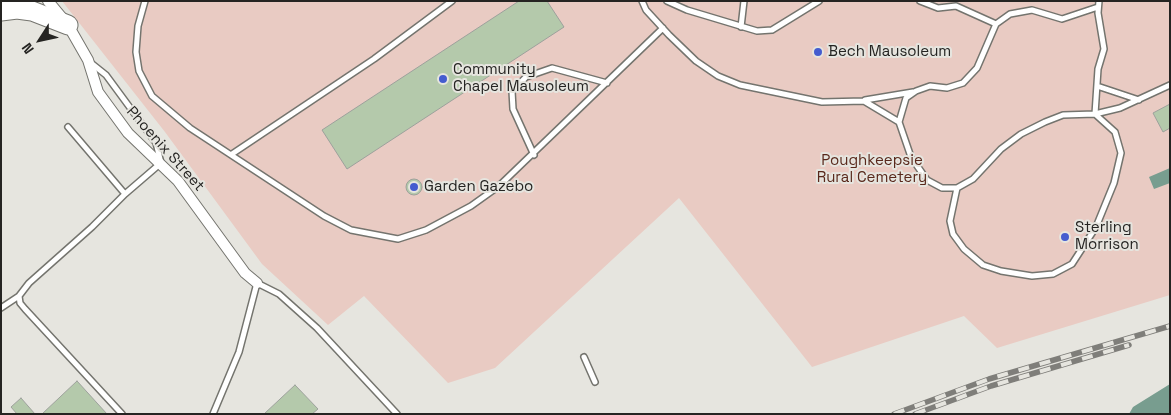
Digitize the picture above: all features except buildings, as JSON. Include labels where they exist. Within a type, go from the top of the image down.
[{"type":"highway","points":[[1,11],[17,9],[32,11],[68,25]]},
{"type":"street","name":"Phoenix Street","points":[[48,1],[68,25],[88,60],[98,92],[128,133],[178,181],[245,273],[256,283]]},
{"type":"lane","points":[[145,1],[138,26],[136,52],[139,71],[152,96],[190,128],[324,216],[344,226],[374,236],[398,239],[426,230],[471,206],[499,186],[534,155],[662,28]]},
{"type":"lane","points":[[232,154],[374,59],[452,1]]},
{"type":"lane","points":[[642,1],[646,10],[662,28],[696,61],[718,76],[740,85],[822,102],[864,100],[916,91],[930,86],[947,88],[963,83],[977,68],[996,24],[1010,14],[1032,10],[1062,19],[1099,4],[1104,49],[1098,69],[1095,114]]},
{"type":"lane","points":[[667,1],[687,10],[757,31],[772,30],[819,1]]},
{"type":"lane","points":[[741,27],[744,1]]},
{"type":"lane","points":[[920,1],[938,8],[958,7],[996,24]]},
{"type":"lane","points":[[958,7],[963,1]]},
{"type":"lane","points":[[1,308],[19,296],[29,283],[161,163],[156,143],[106,75],[88,60]]},
{"type":"lane","points":[[534,155],[513,109],[512,91],[526,77],[552,68],[607,83]]},
{"type":"lane","points":[[916,91],[906,98],[899,122],[911,157],[927,180],[942,188],[958,188],[972,179],[1020,134],[1063,115],[1095,114],[1139,100],[1170,85]]},
{"type":"lane","points":[[1097,86],[1139,100]]},
{"type":"lane","points":[[864,100],[899,122]]},
{"type":"lane","points":[[958,188],[950,221],[953,234],[964,249],[983,265],[1002,271],[1032,276],[1053,274],[1072,264],[1096,227],[1114,183],[1121,153],[1116,132],[1095,114]]},
{"type":"lane","points":[[68,126],[125,194]]},
{"type":"lane","points":[[213,414],[239,352],[256,283],[279,294],[317,328],[397,414]]},
{"type":"lane","points":[[19,296],[20,302],[25,309],[122,414]]},
{"type":"lane","points":[[584,357],[595,382]]},
{"type":"green space","name":"Poughkeepsie Rural Cemetery","points":[[62,1],[1170,1],[1170,295],[997,348],[964,316],[812,367],[679,198],[495,368],[448,383],[364,296],[328,325],[262,264],[165,132]]},
{"type":"shaded area","points":[[1170,168],[1170,183],[1154,189],[1149,177]]},
{"type":"shaded area","points":[[1170,384],[1170,414],[1129,414],[1133,407]]},
{"type":"railway","points":[[894,414],[989,379],[1170,326]]},
{"type":"railway","points":[[915,414],[991,386],[1129,345]]},
{"type":"place","name":"Bech Mausoleum","points":[[818,52]]},
{"type":"place","name":"Community Chapel Mausoleum","points":[[443,79]]},
{"type":"place","name":"Garden Gazebo","points":[[414,187]]},
{"type":"place","name":"Sterling Morrison","points":[[1065,237]]}]
